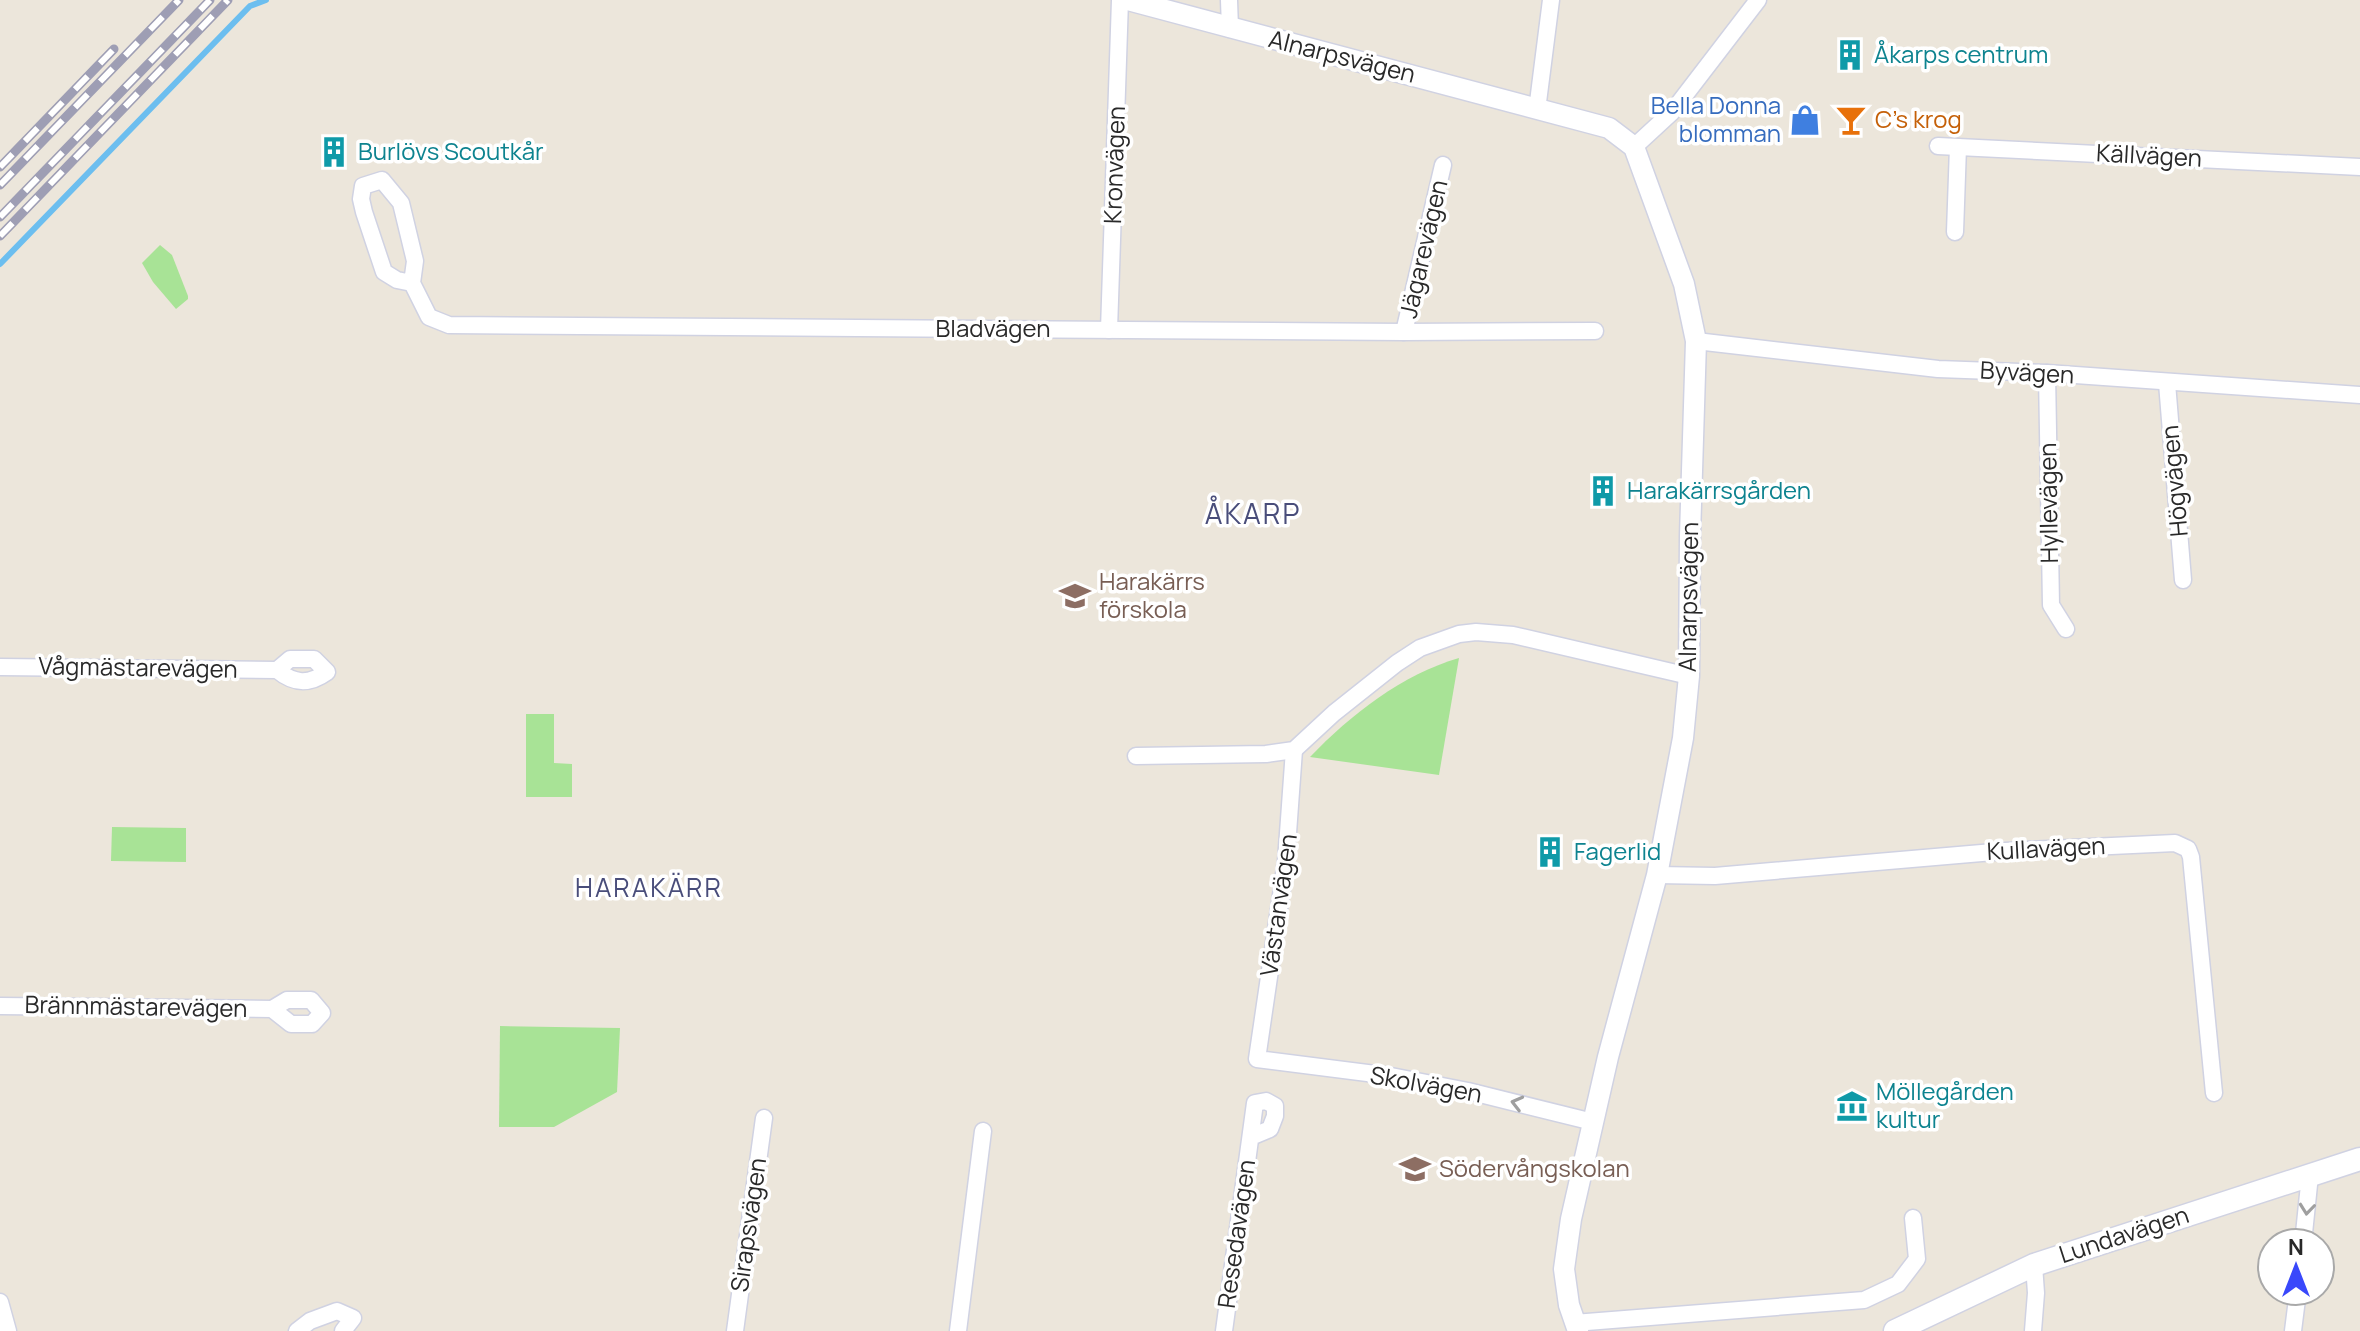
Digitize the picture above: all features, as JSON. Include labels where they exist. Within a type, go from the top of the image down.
[{"type":"main road","name":"Lundavägen","points":[[1895,1331],[2034,1265],[2360,1159]]},
{"type":"street","name":"Kronvägen","points":[[1109,330],[1120,0]]},
{"type":"street","name":"Alnarpsvägen","points":[[1128,0],[1609,128],[1634,147],[1687,294],[1696,341],[1689,676],[1683,738],[1657,875],[1633,955],[1571,1219],[1564,1269],[1576,1327]]},
{"type":"street","points":[[1229,0],[1230,29]]},
{"type":"street","points":[[1537,110],[1551,0]]},
{"type":"street","points":[[1634,147],[1672,112],[1758,0]]},
{"type":"street","name":"Källvägen","points":[[1938,146],[2360,167]]},
{"type":"street","points":[[1955,232],[1958,147]]},
{"type":"street","name":"Jägarevägen","points":[[1404,332],[1443,165]]},
{"type":"street","name":"Bladvägen","points":[[412,283],[397,280],[384,272],[364,212],[361,199],[363,186],[382,180],[401,203],[415,261],[412,283],[429,317],[449,325],[1595,331]]},
{"type":"street","name":"Byvägen","points":[[1696,341],[1938,369],[2047,373],[2360,395]]},
{"type":"street","name":"Hyllevägen","points":[[2047,373],[2051,605],[2066,629]]},
{"type":"street","name":"Högvägen","points":[[2167,383],[2183,580]]},
{"type":"street","points":[[1136,756],[1266,754],[1294,750],[1334,713],[1397,663],[1420,648],[1459,634],[1513,635],[1689,676]]},
{"type":"street","name":"Vågmästarevägen","points":[[0,667],[277,670]]},
{"type":"street","name":"Västanvägen","points":[[1257,1059],[1286,861],[1294,750]]},
{"type":"street","name":"Kullavägen","points":[[1657,875],[1715,876],[2005,851],[2175,843],[2188,849],[2191,857],[2214,1093]]},
{"type":"street","name":"Brännmästarevägen","points":[[0,1006],[272,1009]]},
{"type":"street","name":"Skolvägen","points":[[1257,1059],[1391,1076],[1468,1091],[1593,1122]]},
{"type":"street","name":"Sirapsvägen","points":[[735,1331],[764,1118]]},
{"type":"street","points":[[958,1331],[983,1131]]},
{"type":"street","name":"Resedavägen","points":[[1224,1331],[1251,1137]]},
{"type":"street","points":[[2305,1227],[2310,1175]]},
{"type":"street","points":[[1576,1327],[1864,1300],[1898,1284],[1917,1259],[1913,1218]]},
{"type":"street","points":[[2033,1331],[2036,1293],[2034,1265]]},
{"type":"street","points":[[0,1302],[8,1331]]},
{"type":"street","points":[[2293,1331],[2296,1307]]},
{"type":"street","points":[[297,1331],[310,1321],[337,1311],[353,1318],[343,1331]]},
{"type":"green space","points":[[160,245],[172,255],[188,296],[176,309],[153,282],[142,263]]},
{"type":"green space","points":[[1459,658],[1439,775],[1310,757],[1342,726],[1378,698],[1418,674]]},
{"type":"green space","points":[[526,714],[554,714],[554,763],[572,764],[572,797],[526,797]]},
{"type":"green space","points":[[112,827],[186,828],[186,862],[111,861]]},
{"type":"green space","points":[[500,1026],[620,1028],[617,1092],[554,1127],[499,1127]]},
{"type":"waterway","points":[[0,264],[250,6],[266,0]]},
{"type":"railway","points":[[0,185],[179,0]]},
{"type":"railway","points":[[0,217],[210,0]]},
{"type":"railway","points":[[0,236],[228,0]]},
{"type":"railway","points":[[0,167],[114,49]]},
{"type":"place","name":"Åkarps centrum","points":[[1850,55]]},
{"type":"place","name":"Bella Donna blomman","points":[[1805,120]]},
{"type":"place","name":"C's krog","points":[[1851,120]]},
{"type":"place","name":"Burlövs Scoutkår","points":[[334,152]]},
{"type":"place","name":"Harakärrsgården","points":[[1603,491]]},
{"type":"place","name":"Harakärrs förskola","points":[[1075,596]]},
{"type":"place","name":"Fagerlid","points":[[1550,852]]},
{"type":"place","name":"Möllegården kultur","points":[[1852,1106]]},
{"type":"place","name":"Södervångskolan","points":[[1415,1169]]},
{"type":"district","name":"ÅKARP","points":[[1253,514]]},
{"type":"district","name":"HARAKÄRR","points":[[649,888]]}]
